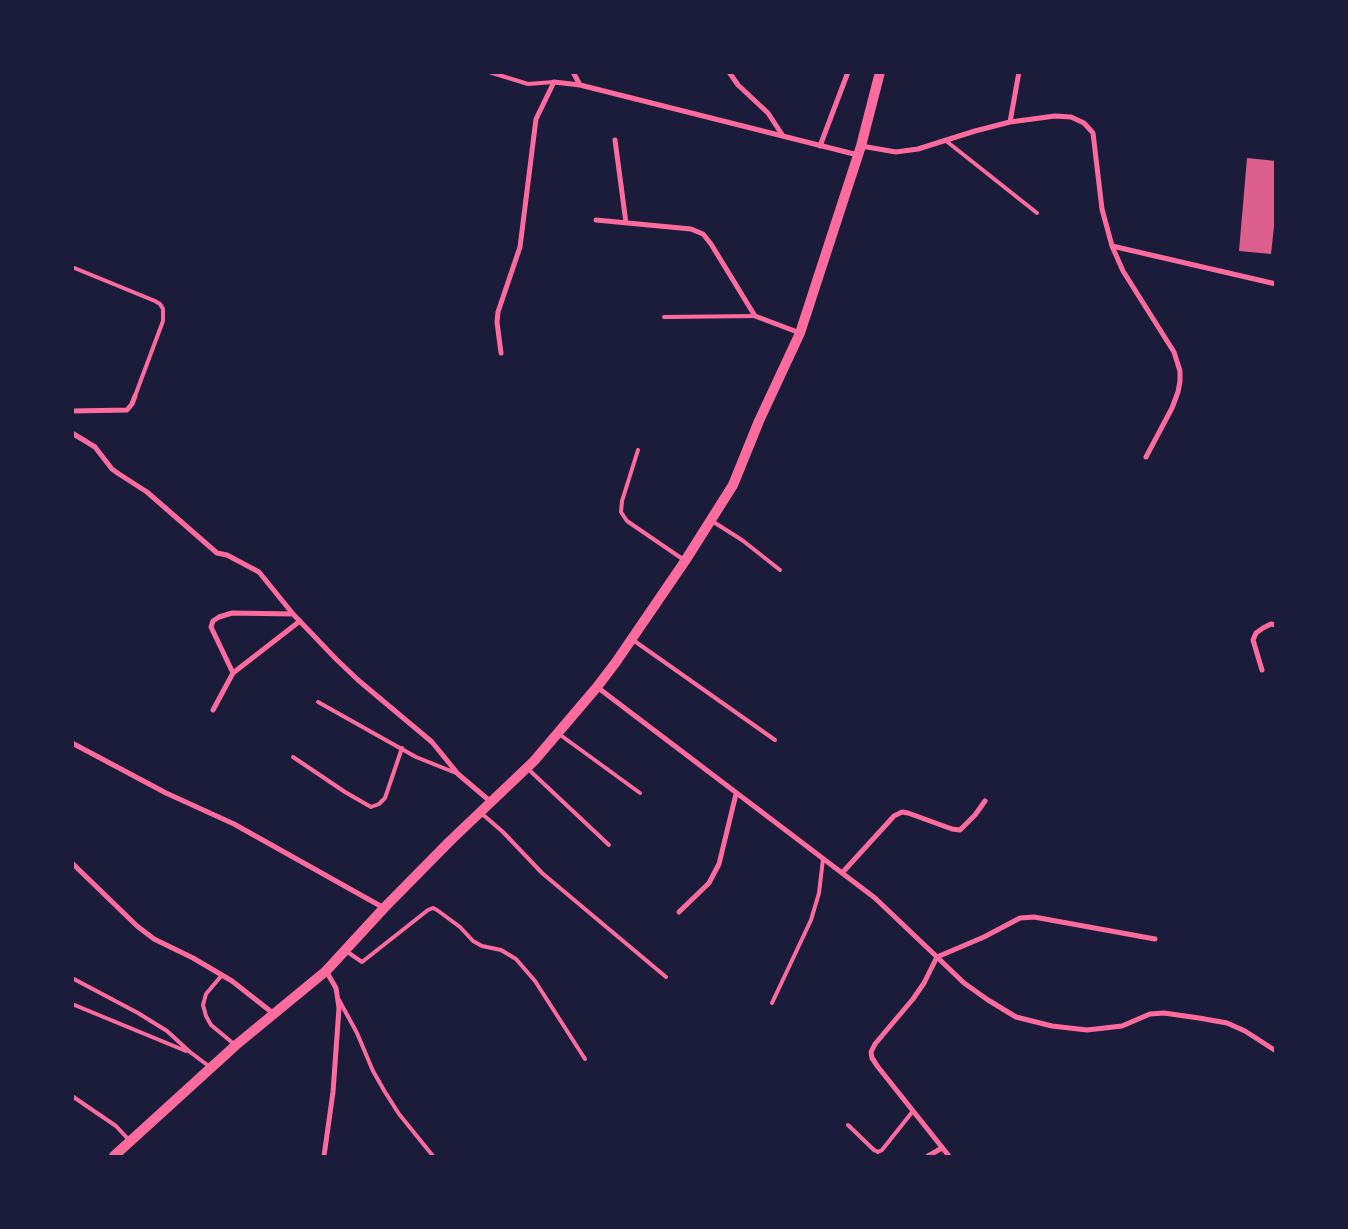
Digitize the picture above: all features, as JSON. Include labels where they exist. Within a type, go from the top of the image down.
[{"type":"main road","points":[[114,1156],[236,1045],[326,971],[384,908],[526,768],[597,687],[631,639],[712,521],[734,485],[759,421],[800,334],[860,151],[880,72]]},
{"type":"street","points":[[573,72],[580,85]]},
{"type":"street","points":[[730,72],[738,85],[768,113],[784,137]]},
{"type":"street","points":[[820,146],[848,72]]},
{"type":"street","points":[[1010,122],[1019,72]]},
{"type":"street","points":[[501,353],[497,322],[498,312],[520,247],[536,119],[554,82],[580,85],[820,146],[860,151],[896,152],[918,149],[1010,122],[1055,116],[1071,117],[1084,123],[1093,133],[1102,209],[1112,246],[1123,271],[1174,352],[1180,371],[1179,387],[1172,408],[1146,457]]},
{"type":"street","points":[[615,140],[626,223]]},
{"type":"street","points":[[596,220],[690,228],[703,234],[755,316],[800,334]]},
{"type":"street","points":[[1112,246],[1276,284]]},
{"type":"street","points":[[72,411],[127,410],[135,396]]},
{"type":"street","points":[[72,433],[95,447],[112,469],[147,492],[217,553],[227,554],[260,572],[293,614],[336,659],[432,742],[458,774],[491,802]]},
{"type":"street","points":[[233,673],[210,627],[213,621],[232,613],[293,614]]},
{"type":"street","points":[[212,710],[233,673],[300,621]]},
{"type":"street","points":[[1262,670],[1254,640],[1256,633],[1271,624],[1276,625]]},
{"type":"street","points":[[597,687],[874,898],[964,983],[1016,1016],[1052,1026],[1087,1030],[1122,1026],[1150,1014],[1164,1013],[1190,1016],[1227,1023],[1245,1031],[1276,1052]]},
{"type":"street","points":[[72,743],[166,793],[234,824],[384,908]]},
{"type":"street","points":[[679,912],[709,883],[719,864],[736,794]]},
{"type":"street","points":[[842,873],[894,816],[902,812],[908,813],[952,829],[960,830],[975,815],[985,801]]},
{"type":"street","points":[[72,863],[154,940],[222,974],[274,1014]]},
{"type":"street","points":[[949,1156],[878,1067],[872,1058],[871,1052],[875,1044],[924,983],[937,956],[984,937],[1020,918],[1034,917],[1155,939]]},
{"type":"street","points":[[324,1156],[333,1092],[339,1008],[336,988],[326,971]]},
{"type":"street","points":[[928,1156],[942,1148]]},
{"type":"lane","points":[[489,72],[528,84],[554,82]]},
{"type":"lane","points":[[945,140],[1038,213]]},
{"type":"lane","points":[[72,267],[155,301],[163,309],[163,321],[135,396]]},
{"type":"lane","points":[[664,317],[755,316]]},
{"type":"lane","points":[[638,450],[622,501],[621,512],[627,521],[685,561]]},
{"type":"lane","points":[[712,521],[750,546],[780,570]]},
{"type":"lane","points":[[631,639],[775,740]]},
{"type":"lane","points":[[318,702],[416,757],[458,774]]},
{"type":"lane","points":[[557,733],[640,793]]},
{"type":"lane","points":[[294,757],[345,792],[371,807],[379,804],[385,798],[402,748]]},
{"type":"lane","points":[[526,768],[609,845]]},
{"type":"lane","points":[[480,812],[503,832],[542,873],[666,977]]},
{"type":"lane","points":[[772,1003],[811,920],[819,893],[823,859]]},
{"type":"lane","points":[[345,950],[362,962],[433,908],[460,927],[482,946],[501,950],[516,959],[535,981],[585,1059]]},
{"type":"lane","points":[[222,974],[206,994],[203,1005],[211,1025],[236,1045]]},
{"type":"lane","points":[[72,978],[138,1013],[167,1031],[211,1068]]},
{"type":"lane","points":[[338,998],[357,1033],[373,1072],[385,1092],[399,1114],[433,1156]]},
{"type":"lane","points":[[72,1004],[190,1052]]},
{"type":"lane","points":[[72,1096],[116,1126],[131,1141]]},
{"type":"lane","points":[[848,1125],[878,1152],[882,1150],[913,1111]]},
{"type":"building","points":[[1247,158],[1276,161],[1276,209],[1271,254],[1239,251]]}]
